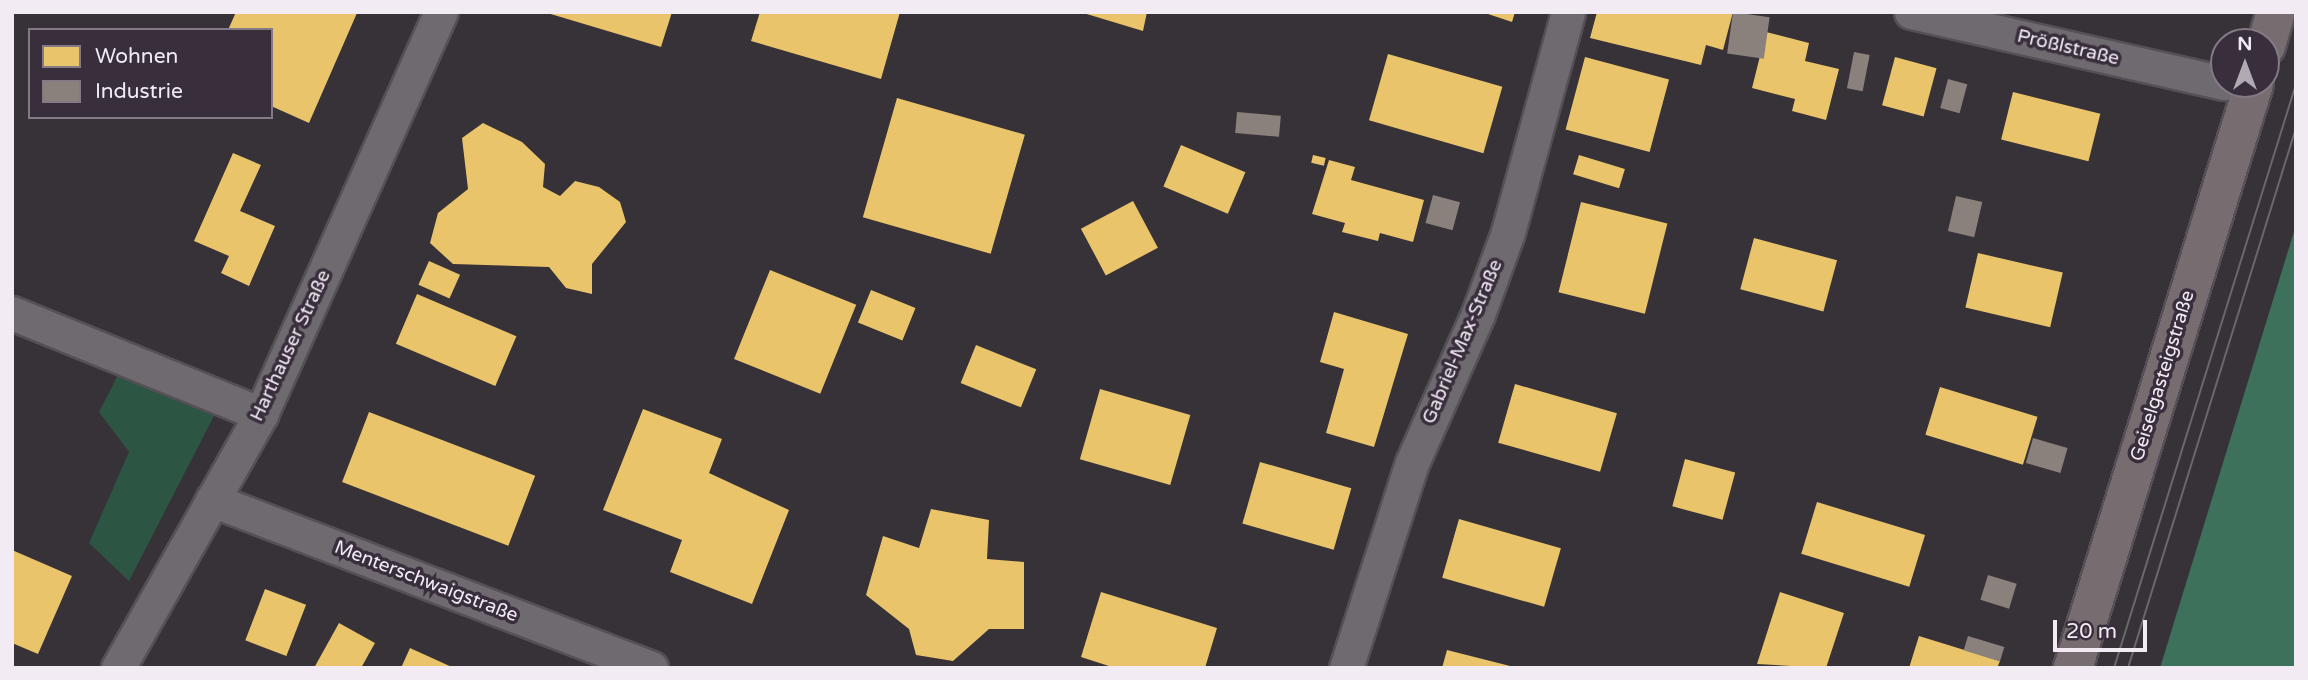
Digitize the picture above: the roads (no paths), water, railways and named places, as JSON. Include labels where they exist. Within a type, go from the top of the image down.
[{"type":"main road","name":"Geiselgasteigstraße","points":[[2073,668],[2236,98]]},
{"type":"street","name":"Harthauser Straße","points":[[118,668],[261,414],[441,12]]},
{"type":"street","name":"Gabriel-Max-Straße","points":[[1346,668],[1412,463],[1478,314],[1508,232],[1567,12]]},
{"type":"street","name":"Prößlstraße","points":[[1911,12],[2210,78]]},
{"type":"street","points":[[12,313],[261,414]]},
{"type":"street","name":"Menterschwaigstraße","points":[[212,500],[644,667]]},
{"type":"tram line","points":[[2114,668],[2296,84]]},
{"type":"tram line","points":[[2128,668],[2296,128]]}]
